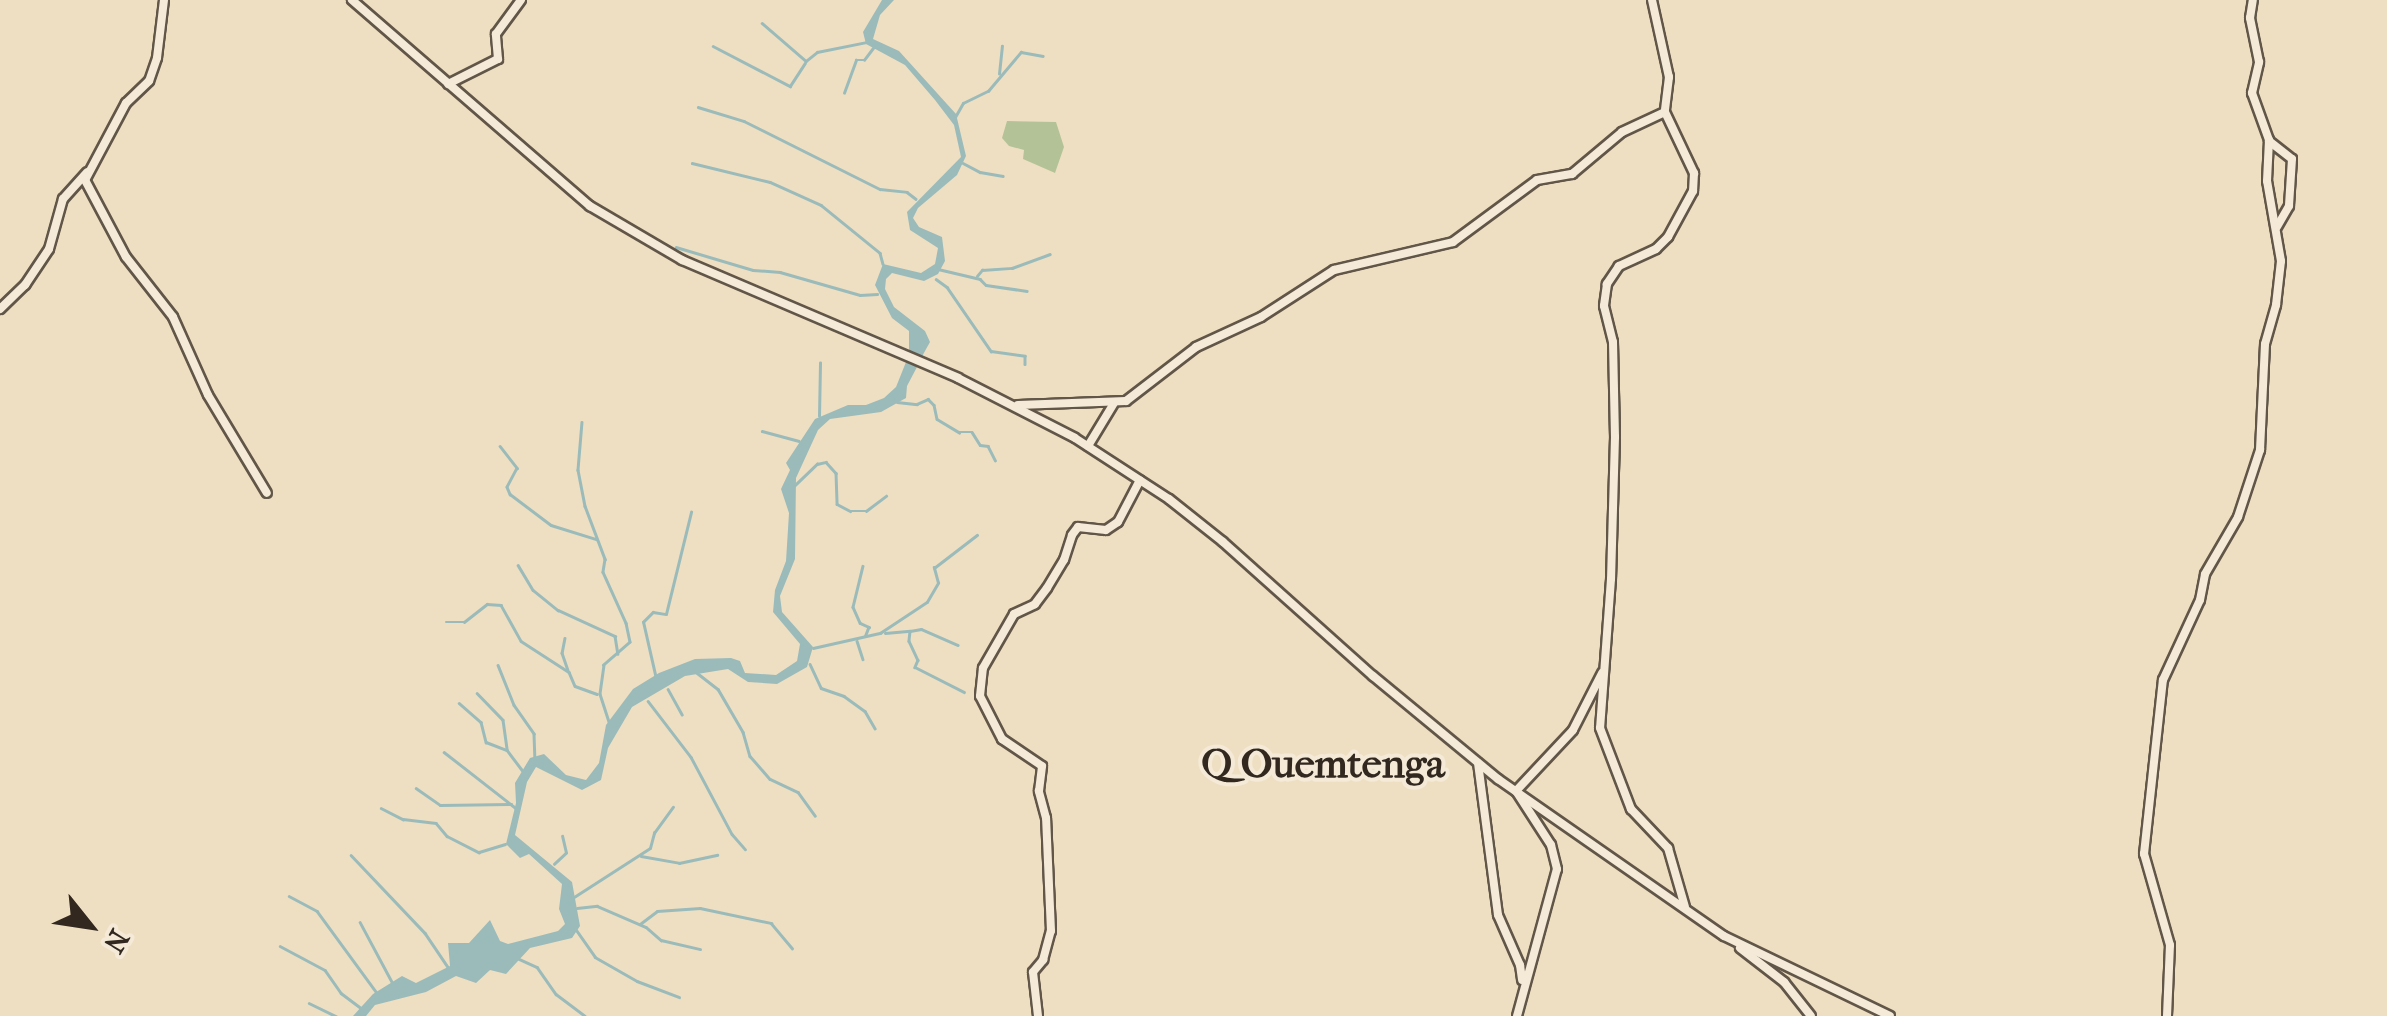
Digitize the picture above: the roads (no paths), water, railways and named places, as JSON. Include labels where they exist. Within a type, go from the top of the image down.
[{"type":"street","points":[[0,309],[26,285],[48,249],[63,200],[86,172],[126,103],[148,82],[157,58],[164,0]]},
{"type":"street","points":[[352,0],[510,134],[560,184],[636,236],[1014,405],[1140,480],[1223,542],[1478,763],[1724,936],[1784,982],[1811,1016]]},
{"type":"street","points":[[448,84],[498,59],[496,34],[521,0]]},
{"type":"street","points":[[1652,0],[1653,19],[1669,77],[1664,112],[1694,173],[1693,191],[1668,237],[1656,249],[1612,271],[1604,306],[1613,342],[1615,437],[1600,728],[1631,809],[1668,848],[1685,908]]},
{"type":"street","points":[[2167,1016],[2170,945],[2144,854],[2164,680],[2200,600],[2204,574],[2238,518],[2260,450],[2265,344],[2276,305],[2281,262],[2267,182],[2269,140],[2252,93],[2259,62],[2250,18],[2253,0]]},
{"type":"street","points":[[1014,405],[1115,402],[1140,392],[1196,346],[1260,317],[1334,270],[1410,255],[1465,235],[1537,180],[1572,174],[1622,132],[1664,112]]},
{"type":"street","points":[[2269,140],[2292,160],[2289,206],[2277,227]]},
{"type":"street","points":[[86,172],[92,200],[126,257],[174,317],[208,395],[267,493]]},
{"type":"street","points":[[1088,446],[1105,412],[1115,402]]},
{"type":"street","points":[[1038,1016],[1033,972],[1043,960],[1051,931],[1046,818],[1040,791],[1042,766],[1002,739],[980,696],[982,668],[1014,614],[1034,604],[1047,588],[1064,560],[1072,535],[1078,528],[1106,530],[1118,522],[1140,480]]},
{"type":"street","points":[[1516,791],[1573,730],[1604,668]]},
{"type":"street","points":[[1478,763],[1498,915],[1520,965],[1522,985]]},
{"type":"street","points":[[1516,791],[1551,845],[1557,869],[1522,985],[1517,1016]]},
{"type":"street","points":[[1724,936],[1890,1016]]},
{"type":"water","points":[[882,0],[894,0],[880,15],[873,39],[899,51],[956,114],[966,156],[957,175],[918,208],[913,218],[919,227],[942,237],[945,261],[938,274],[924,281],[892,273],[886,279],[885,289],[894,307],[925,331],[930,342],[920,360],[909,354],[909,331],[892,318],[875,285],[883,264],[921,273],[935,264],[938,248],[910,230],[907,212],[961,157],[954,125],[935,100],[905,65],[866,44],[863,32]]},
{"type":"water","points":[[906,362],[917,367],[907,386],[906,398],[881,412],[830,419],[818,430],[796,478],[795,559],[780,596],[782,612],[813,647],[807,667],[777,684],[748,682],[728,669],[685,676],[632,707],[608,748],[601,780],[582,790],[536,767],[527,782],[515,835],[572,882],[580,926],[572,938],[530,948],[506,974],[490,970],[476,983],[456,976],[426,992],[375,1005],[366,1016],[353,1016],[373,994],[402,976],[416,983],[450,966],[448,943],[469,943],[490,920],[500,941],[508,944],[558,931],[565,924],[559,909],[562,884],[529,854],[520,858],[506,844],[516,803],[515,783],[530,758],[544,754],[566,775],[586,780],[599,763],[606,725],[633,689],[659,673],[695,659],[731,658],[740,661],[745,673],[776,675],[797,661],[800,644],[773,612],[775,590],[786,561],[789,513],[781,489],[790,470],[786,463],[815,419],[848,405],[866,405],[884,398],[896,387]]},
{"type":"waterway","points":[[762,23],[806,61],[817,52],[867,42]]},
{"type":"waterway","points":[[713,46],[790,86],[805,63]]},
{"type":"waterway","points":[[999,74],[1002,46]]},
{"type":"waterway","points":[[844,93],[856,60],[864,60],[873,48]]},
{"type":"waterway","points":[[955,117],[963,103],[988,91],[1021,52],[1043,56]]},
{"type":"waterway","points":[[698,107],[744,121],[880,189],[907,192],[916,199]]},
{"type":"waterway","points":[[692,163],[770,182],[821,205],[880,253],[883,264]]},
{"type":"waterway","points":[[963,163],[980,172],[1003,176]]},
{"type":"waterway","points":[[676,247],[753,270],[780,272],[860,295],[877,294]]},
{"type":"waterway","points":[[977,276],[982,270],[1012,268],[1050,254]]},
{"type":"waterway","points":[[938,269],[980,279],[986,285],[1027,291]]},
{"type":"waterway","points":[[936,279],[947,287],[991,351],[1025,356],[1025,364]]},
{"type":"waterway","points":[[819,416],[820,363]]},
{"type":"waterway","points":[[897,402],[917,404],[928,399],[934,405],[937,419],[959,432],[972,432],[980,445],[988,446],[995,460]]},
{"type":"waterway","points":[[582,422],[578,470],[585,506],[605,559],[603,572],[626,623],[630,642],[604,665],[600,694],[610,725]]},
{"type":"waterway","points":[[762,431],[799,441]]},
{"type":"waterway","points":[[500,446],[517,468],[507,487],[510,494],[551,525],[596,539]]},
{"type":"waterway","points":[[794,486],[817,464],[826,462],[836,473],[837,504],[850,511],[866,511],[886,496]]},
{"type":"waterway","points":[[656,679],[643,622],[653,612],[666,614],[691,512]]},
{"type":"waterway","points":[[813,648],[880,633],[927,602],[938,583],[934,568],[977,535]]},
{"type":"waterway","points":[[518,565],[533,590],[558,610],[615,636],[618,654]]},
{"type":"waterway","points":[[863,566],[853,607],[860,623],[869,627],[866,635]]},
{"type":"waterway","points":[[446,622],[464,622],[487,604],[501,605],[521,641],[569,672],[575,686],[597,694]]},
{"type":"waterway","points":[[910,631],[921,629],[958,645]]},
{"type":"waterway","points":[[885,633],[910,631],[909,641],[918,660],[915,667],[964,692]]},
{"type":"waterway","points":[[565,638],[562,653],[568,670]]},
{"type":"waterway","points":[[857,641],[863,659]]},
{"type":"waterway","points":[[810,664],[821,688],[844,696],[865,711],[875,728]]},
{"type":"waterway","points":[[498,665],[514,705],[534,734],[535,759]]},
{"type":"waterway","points":[[696,672],[718,689],[743,732],[750,756],[770,779],[798,792],[815,815]]},
{"type":"waterway","points":[[668,689],[682,714]]},
{"type":"waterway","points":[[477,693],[503,720],[507,750],[522,770]]},
{"type":"waterway","points":[[648,701],[691,757],[732,834],[745,849]]},
{"type":"waterway","points":[[459,703],[481,722],[486,742],[507,750]]},
{"type":"waterway","points":[[444,752],[517,809]]},
{"type":"waterway","points":[[416,788],[440,805],[511,804]]},
{"type":"waterway","points":[[574,897],[650,848],[654,833],[673,807]]},
{"type":"waterway","points":[[381,808],[403,819],[436,823],[447,836],[479,852],[505,844]]},
{"type":"waterway","points":[[554,864],[566,853],[562,836]]},
{"type":"waterway","points":[[351,855],[425,933],[450,970]]},
{"type":"waterway","points":[[641,856],[679,863],[717,855]]},
{"type":"waterway","points":[[289,896],[317,911],[377,993]]},
{"type":"waterway","points":[[577,908],[597,906],[646,927],[661,940],[700,949]]},
{"type":"waterway","points":[[640,924],[657,911],[700,908],[771,923],[792,948]]},
{"type":"waterway","points":[[360,922],[392,982]]},
{"type":"waterway","points":[[575,928],[595,957],[637,981],[679,997]]},
{"type":"waterway","points":[[280,946],[325,970],[341,993],[361,1008]]},
{"type":"waterway","points":[[519,959],[537,967],[556,994],[585,1016]]},
{"type":"waterway","points":[[309,1003],[336,1016]]},
{"type":"district","name":"Q Ouemtenga","points":[[1323,764]]}]
